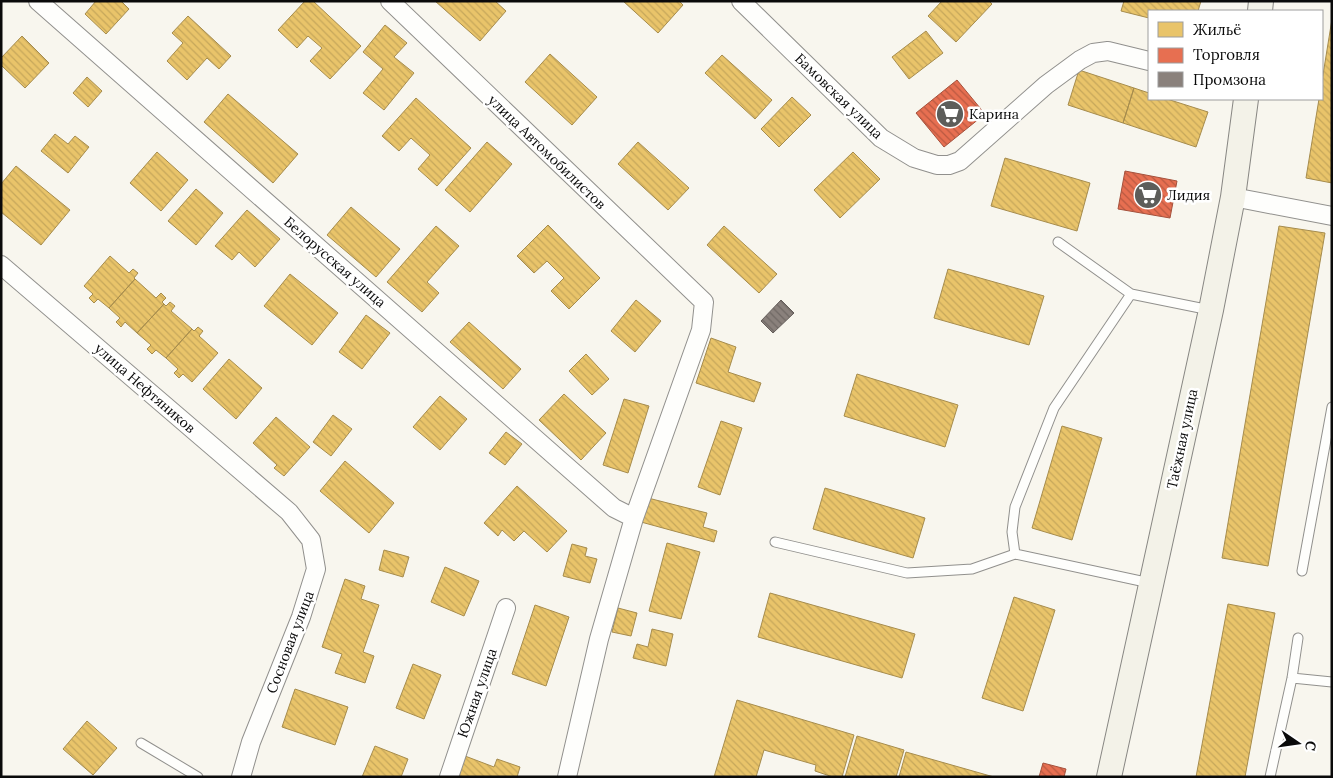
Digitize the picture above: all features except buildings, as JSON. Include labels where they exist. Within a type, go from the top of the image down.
[{"type":"main road","name":"Таёжная улица","points":[[1109,777],[1234,197],[1246,100]]},
{"type":"street","name":"Белорусская улица","points":[[38,1],[614,508],[634,518]]},
{"type":"street","name":"улица Автомобилистов","points":[[390,1],[704,302],[700,330],[634,518]]},
{"type":"street","name":"Бамовская улица","points":[[741,1],[881,138],[914,158],[937,165],[960,161],[1046,85],[1080,60],[1094,53],[1108,51],[1148,62]]},
{"type":"street","points":[[1234,197],[1332,216]]},
{"type":"street","name":"улица Нефтяников","points":[[1,265],[289,512]]},
{"type":"street","name":"Сосновая улица","points":[[241,777],[251,742],[301,617],[316,569],[311,540],[289,512]]},
{"type":"street","points":[[567,777],[600,638],[634,518]]},
{"type":"street","name":"Южная улица","points":[[449,777],[506,608]]},
{"type":"lane","points":[[1058,242],[1131,294],[1210,310]]},
{"type":"lane","points":[[1015,554],[1012,532],[1015,506],[1054,408],[1131,294]]},
{"type":"lane","points":[[1302,572],[1332,407]]},
{"type":"lane","points":[[775,542],[907,573],[972,568],[1015,554],[1151,584]]},
{"type":"lane","points":[[1270,777],[1292,678],[1298,638]]},
{"type":"lane","points":[[1292,678],[1332,682]]},
{"type":"lane","points":[[141,743],[198,777]]},
{"type":"place","name":"Карина","points":[[950,114]]},
{"type":"place","name":"Лидия","points":[[1148,195]]}]
